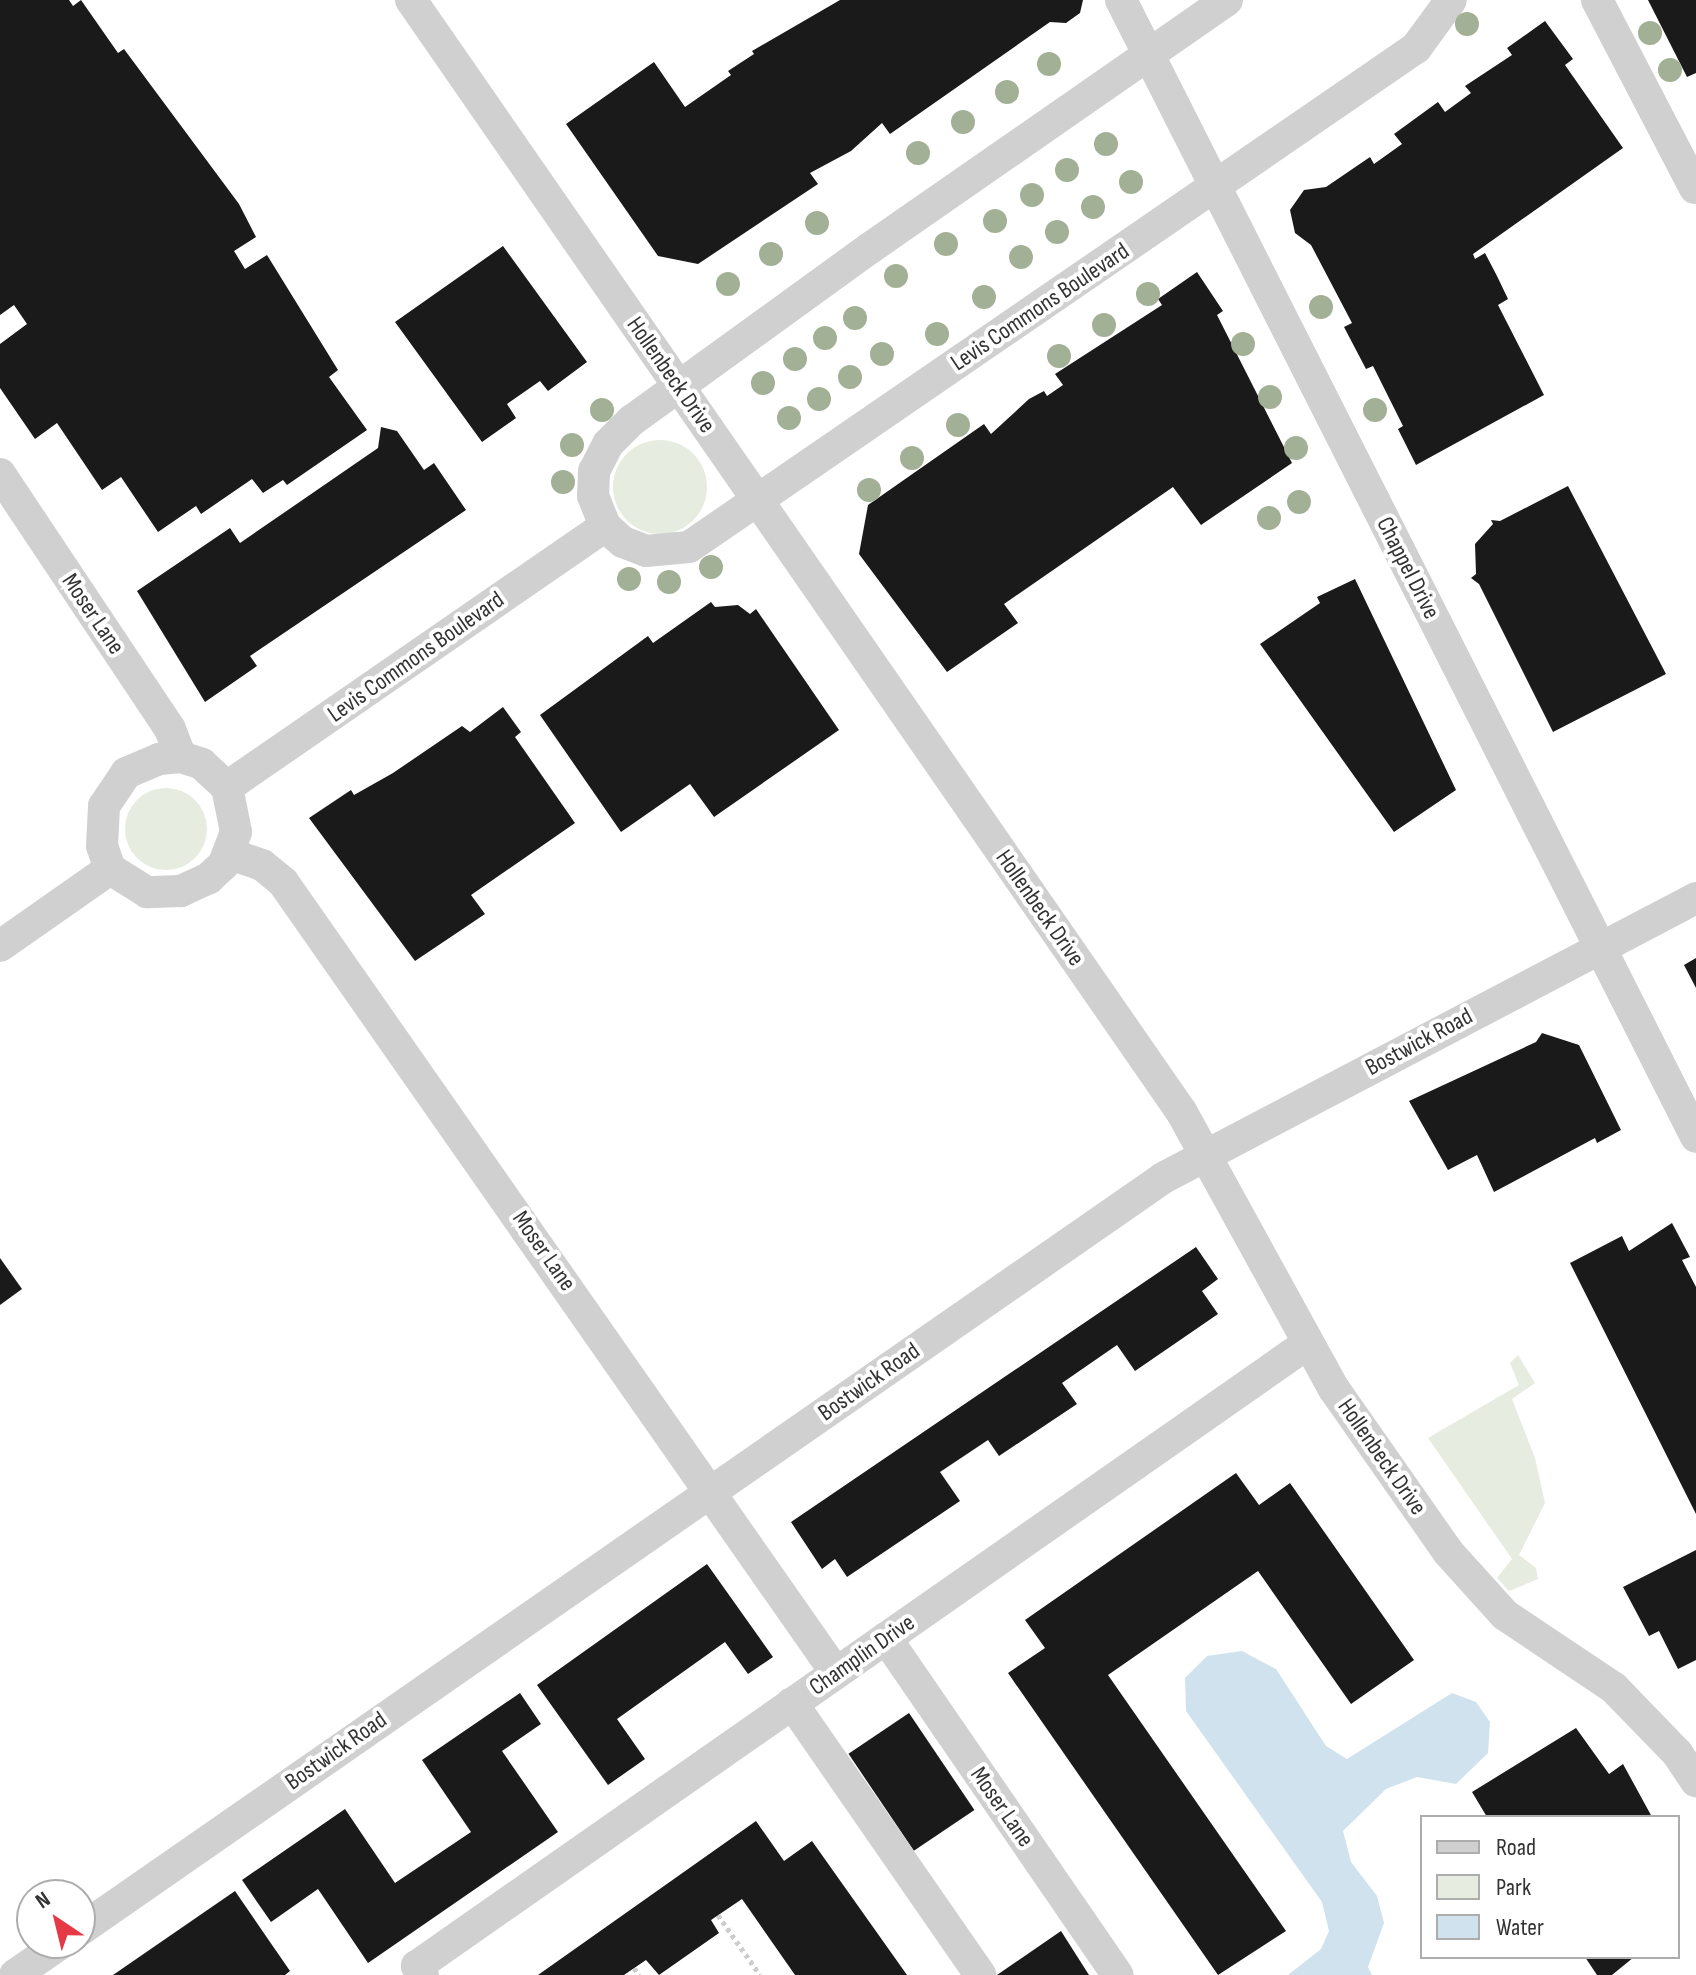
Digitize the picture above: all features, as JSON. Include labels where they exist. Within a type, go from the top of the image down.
[{"type":"street","name":"Hollenbeck Drive","points":[[411,0],[1158,1077],[1205,1155],[1307,1344],[1478,1591],[1614,1688],[1694,1772]]},
{"type":"street","name":"Chappel Drive","points":[[1121,0],[1696,1137]]},
{"type":"street","points":[[605,526],[593,496],[594,471],[608,444],[677,384],[1227,0]]},
{"type":"street","name":"Levis Commons Boulevard","points":[[227,787],[605,526],[623,542],[668,552],[689,547],[1416,48],[1451,0]]},
{"type":"street","points":[[1597,0],[1695,188]]},
{"type":"street","name":"Moser Lane","points":[[0,474],[170,729],[181,757]]},
{"type":"street","points":[[181,757],[202,764],[227,787],[237,815],[230,854],[209,878],[181,891],[147,892],[110,869],[100,824],[114,785],[138,766],[181,757]]},
{"type":"street","name":"Moser Lane","points":[[230,854],[262,865],[283,882],[836,1673]]},
{"type":"street","points":[[0,946],[110,869]]},
{"type":"street","name":"Bostwick Road","points":[[96,1919],[1149,1187],[1696,898]]},
{"type":"street","name":"Champlin Drive","points":[[420,1971],[792,1703],[1307,1344]]},
{"type":"street","name":"Moser Lane","points":[[886,1638],[1118,1975]]},
{"type":"street","points":[[792,1703],[980,1975]]},
{"type":"street","points":[[15,1975],[38,1959]]},
{"type":"path","points":[[718,1915],[760,1975]]},
{"type":"path","points":[[634,1968],[639,1975]]},
{"type":"green space","points":[[660,440],[678,444],[693,454],[703,469],[707,487],[703,505],[693,520],[678,530],[660,534],[642,530],[627,520],[617,505],[613,487],[617,469],[627,454],[642,444]]},
{"type":"green space","points":[[166,788],[182,791],[195,800],[204,813],[207,829],[204,845],[195,858],[182,867],[166,870],[150,867],[137,858],[128,845],[125,829],[128,813],[137,800],[150,791]]},
{"type":"green space","points":[[1518,1355],[1535,1383],[1512,1399],[1535,1458],[1545,1503],[1519,1555],[1536,1568],[1538,1579],[1509,1591],[1497,1578],[1512,1559],[1428,1438],[1519,1385],[1510,1363]]},
{"type":"water","points":[[1242,1651],[1276,1669],[1326,1746],[1347,1759],[1452,1693],[1476,1702],[1490,1722],[1488,1753],[1456,1784],[1417,1777],[1386,1789],[1343,1831],[1351,1862],[1377,1896],[1384,1923],[1368,1967],[1372,1975],[1288,1975],[1321,1949],[1329,1931],[1322,1902],[1186,1711],[1185,1678],[1207,1656]]},
{"type":"building","points":[[0,0],[69,0],[73,6],[81,0],[118,53],[124,49],[239,204],[256,237],[234,251],[245,269],[267,255],[338,370],[329,377],[367,430],[287,485],[283,480],[263,493],[252,479],[201,514],[196,506],[158,532],[121,477],[102,490],[57,423],[35,439],[0,388],[0,344],[27,324],[14,305],[0,315]]},
{"type":"building","points":[[840,0],[1083,0],[1080,13],[1066,23],[1050,22],[890,134],[882,123],[851,151],[810,173],[818,184],[698,264],[658,256],[566,124],[654,62],[685,107],[731,75],[728,71],[754,54],[752,51]]},
{"type":"building","points":[[1648,0],[1696,0],[1696,73],[1687,77]]},
{"type":"building","points":[[1545,21],[1573,59],[1565,65],[1623,148],[1473,254],[1475,259],[1485,253],[1497,276],[1508,299],[1498,305],[1544,395],[1416,465],[1398,429],[1403,426],[1373,366],[1366,369],[1344,327],[1352,323],[1311,245],[1295,233],[1290,210],[1304,190],[1326,187],[1370,157],[1374,164],[1402,144],[1394,134],[1438,102],[1445,112],[1471,93],[1465,86],[1512,55],[1507,48]]},
{"type":"building","points":[[503,246],[587,362],[548,391],[540,381],[507,404],[516,418],[482,442],[395,322]]},
{"type":"building","points":[[1197,272],[1223,311],[1217,315],[1292,463],[1201,525],[1173,487],[1004,604],[1018,623],[947,672],[859,554],[868,505],[984,424],[991,434],[1029,399],[1044,391],[1047,396],[1063,385],[1055,374],[1162,305],[1158,299]]},
{"type":"building","points":[[381,427],[397,431],[424,470],[434,463],[466,510],[250,656],[257,666],[205,702],[137,591],[230,528],[240,543],[378,448]]},
{"type":"building","points":[[1568,486],[1666,674],[1553,732],[1479,584],[1471,578],[1476,574],[1475,544],[1493,524],[1491,520],[1500,521]]},
{"type":"building","points":[[1355,579],[1456,790],[1394,832],[1260,644],[1320,603],[1317,597]]},
{"type":"building","points":[[711,602],[715,607],[738,605],[750,614],[756,609],[839,730],[714,817],[690,784],[621,832],[540,715],[648,636],[653,643]]},
{"type":"building","points":[[503,707],[521,732],[515,737],[575,823],[471,895],[485,914],[415,961],[309,818],[351,790],[354,795],[393,773],[462,726],[470,732]]},
{"type":"building","points":[[1696,958],[1696,988],[1684,965]]},
{"type":"building","points":[[1542,1033],[1579,1045],[1621,1130],[1597,1143],[1595,1138],[1494,1192],[1477,1155],[1448,1170],[1409,1101],[1536,1042]]},
{"type":"building","points":[[1672,1223],[1690,1257],[1682,1260],[1696,1287],[1696,1514],[1570,1263],[1622,1236],[1629,1251]]},
{"type":"building","points":[[1196,1247],[1218,1279],[1202,1291],[1218,1314],[1135,1371],[1117,1345],[1062,1383],[1077,1404],[999,1456],[988,1440],[940,1472],[960,1501],[847,1577],[835,1559],[822,1569],[791,1522]]},
{"type":"building","points":[[0,1258],[22,1289],[0,1305]]},
{"type":"building","points":[[1236,1473],[1259,1505],[1290,1483],[1414,1660],[1351,1704],[1258,1571],[1108,1675],[1286,1931],[1218,1975],[1008,1673],[1045,1648],[1025,1620]]},
{"type":"building","points":[[1696,1550],[1696,1660],[1678,1669],[1659,1631],[1649,1636],[1623,1587]]},
{"type":"building","points":[[707,1564],[773,1657],[748,1674],[725,1642],[617,1719],[645,1759],[608,1785],[537,1685]]},
{"type":"building","points":[[520,1693],[541,1724],[502,1751],[558,1832],[368,1963],[318,1889],[271,1922],[242,1880],[345,1809],[395,1883],[471,1832],[422,1760]]},
{"type":"building","points":[[909,1713],[974,1810],[914,1851],[848,1754]]},
{"type":"building","points":[[1576,1728],[1609,1774],[1623,1764],[1651,1815],[1486,1815],[1472,1792]]},
{"type":"building","points":[[756,1821],[784,1861],[812,1841],[907,1975],[795,1975],[742,1899],[711,1920],[719,1933],[659,1975],[646,1960],[624,1975],[538,1975]]},
{"type":"building","points":[[235,1891],[290,1971],[285,1975],[113,1975]]},
{"type":"building","points":[[1061,1931],[1089,1975],[997,1975]]},
{"type":"building","points":[[1586,1959],[1632,1959],[1612,1975],[1597,1975]]}]
